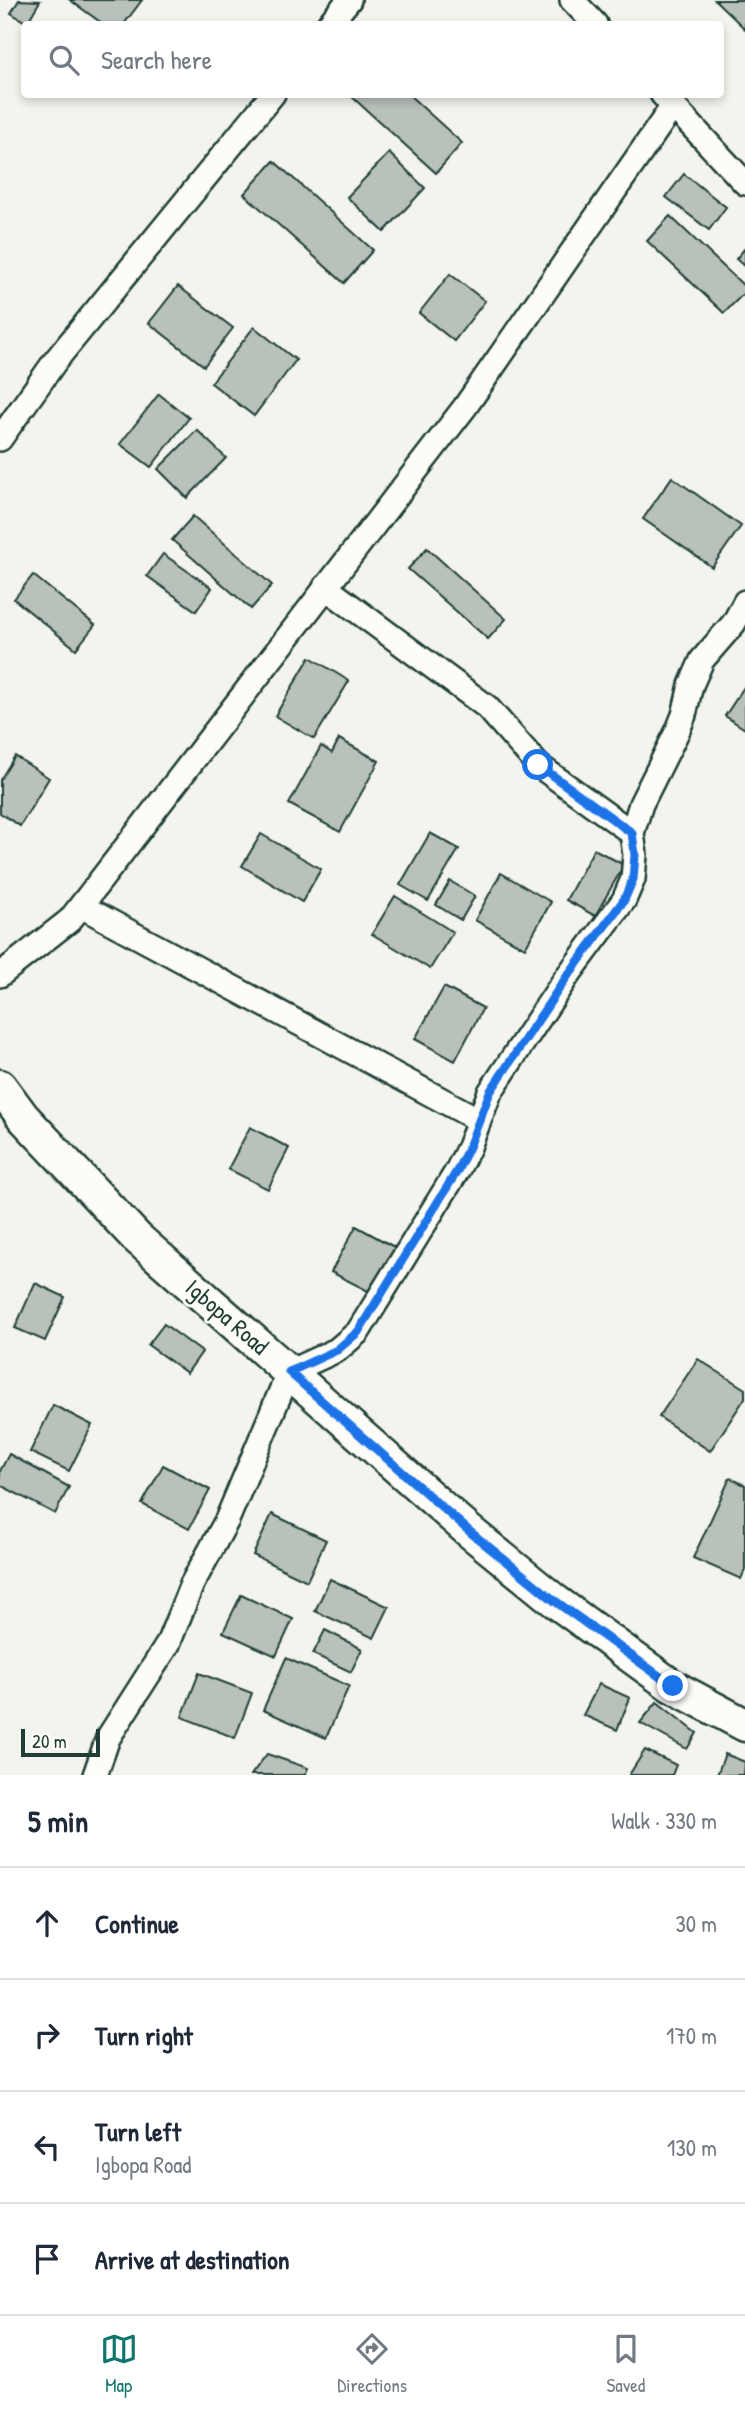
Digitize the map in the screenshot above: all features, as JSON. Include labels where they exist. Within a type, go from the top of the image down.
[{"type":"street","points":[[332,21],[349,0]]},
{"type":"street","points":[[572,0],[592,21]]},
{"type":"street","points":[[0,439],[56,360],[270,98]]},
{"type":"street","points":[[0,975],[70,920],[465,407],[667,101],[745,183]]},
{"type":"street","points":[[325,587],[486,707],[538,765],[632,833]]},
{"type":"street","points":[[95,1775],[108,1738],[168,1644],[192,1584],[228,1520],[289,1372],[337,1350],[358,1332],[457,1171],[490,1092],[566,978],[624,900],[633,879],[635,855],[632,833],[641,804],[684,715],[691,685],[702,660],[729,630],[745,602]]},
{"type":"street","points":[[81,906],[479,1120]]},
{"type":"street","name":"Igbopa Road","points":[[0,1086],[23,1117],[136,1237],[469,1531],[555,1601],[673,1686],[745,1725]]},
{"type":"building","points":[[19,0],[40,1],[28,21],[11,13]]},
{"type":"building","points":[[70,0],[142,0],[126,21],[99,21]]},
{"type":"building","points":[[715,0],[745,0],[745,29]]},
{"type":"building","points":[[353,98],[412,98],[462,143],[436,173]]},
{"type":"building","points":[[389,153],[425,188],[384,232],[347,197]]},
{"type":"building","points":[[274,161],[373,250],[344,283],[244,194]]},
{"type":"building","points":[[684,174],[726,207],[709,230],[666,197]]},
{"type":"building","points":[[670,216],[745,287],[745,292],[724,313],[647,241]]},
{"type":"building","points":[[745,248],[745,267],[736,259]]},
{"type":"building","points":[[450,274],[485,301],[454,341],[419,313]]},
{"type":"building","points":[[178,286],[233,328],[204,366],[149,323]]},
{"type":"building","points":[[254,327],[296,360],[254,416],[211,383]]},
{"type":"building","points":[[159,394],[189,418],[151,467],[120,444]]},
{"type":"building","points":[[197,430],[226,458],[187,498],[158,469]]},
{"type":"building","points":[[672,477],[741,526],[712,567],[643,519]]},
{"type":"building","points":[[193,516],[272,585],[251,609],[172,540]]},
{"type":"building","points":[[427,548],[506,619],[488,639],[408,569]]},
{"type":"building","points":[[163,554],[212,588],[196,611],[147,576]]},
{"type":"building","points":[[33,575],[95,625],[76,649],[14,599]]},
{"type":"building","points":[[310,657],[349,681],[314,739],[275,716]]},
{"type":"building","points":[[745,688],[745,729],[725,716]]},
{"type":"building","points":[[339,739],[379,761],[340,832],[289,804],[321,746],[332,753]]},
{"type":"building","points":[[15,756],[49,778],[20,826],[0,813],[0,780]]},
{"type":"building","points":[[430,833],[459,849],[428,901],[400,885]]},
{"type":"building","points":[[261,834],[321,869],[302,902],[242,866]]},
{"type":"building","points":[[594,849],[624,865],[595,916],[566,900]]},
{"type":"building","points":[[501,873],[551,902],[525,948],[475,920]]},
{"type":"building","points":[[450,881],[475,896],[461,920],[436,905]]},
{"type":"building","points":[[395,896],[453,932],[430,969],[372,934]]},
{"type":"building","points":[[444,987],[483,1008],[455,1061],[415,1039]]},
{"type":"building","points":[[250,1127],[289,1148],[268,1189],[228,1169]]},
{"type":"building","points":[[356,1226],[396,1248],[372,1293],[331,1272]]},
{"type":"building","points":[[35,1283],[65,1297],[45,1341],[15,1328]]},
{"type":"building","points":[[164,1324],[202,1352],[187,1373],[148,1345]]},
{"type":"building","points":[[698,1359],[745,1389],[745,1398],[710,1451],[659,1417]]},
{"type":"building","points":[[53,1405],[92,1425],[69,1471],[30,1452]]},
{"type":"building","points":[[9,1454],[69,1487],[55,1514],[0,1485],[0,1471]]},
{"type":"building","points":[[163,1465],[210,1490],[189,1529],[142,1504]]},
{"type":"building","points":[[730,1478],[745,1485],[745,1570],[741,1579],[693,1558]]},
{"type":"building","points":[[272,1514],[326,1540],[307,1581],[253,1555]]},
{"type":"building","points":[[330,1579],[389,1607],[374,1638],[315,1611]]},
{"type":"building","points":[[241,1595],[293,1619],[276,1656],[223,1632]]},
{"type":"building","points":[[325,1630],[362,1649],[351,1672],[313,1654]]},
{"type":"building","points":[[286,1658],[349,1686],[326,1738],[263,1710]]},
{"type":"building","points":[[199,1673],[252,1693],[235,1738],[182,1717]]},
{"type":"building","points":[[599,1684],[630,1698],[617,1730],[583,1715]]},
{"type":"building","points":[[657,1702],[697,1733],[687,1749],[640,1723]]},
{"type":"building","points":[[645,1750],[676,1765],[672,1775],[629,1775]]},
{"type":"building","points":[[267,1754],[308,1768],[305,1775],[251,1775]]},
{"type":"building","points":[[725,1754],[745,1762],[744,1775],[717,1775]]},
{"type":"route","points":[[538,765],[632,833],[635,855],[633,879],[624,900],[566,978],[490,1092],[457,1171],[358,1332],[337,1350],[289,1372],[469,1531],[555,1601],[673,1686]]}]
